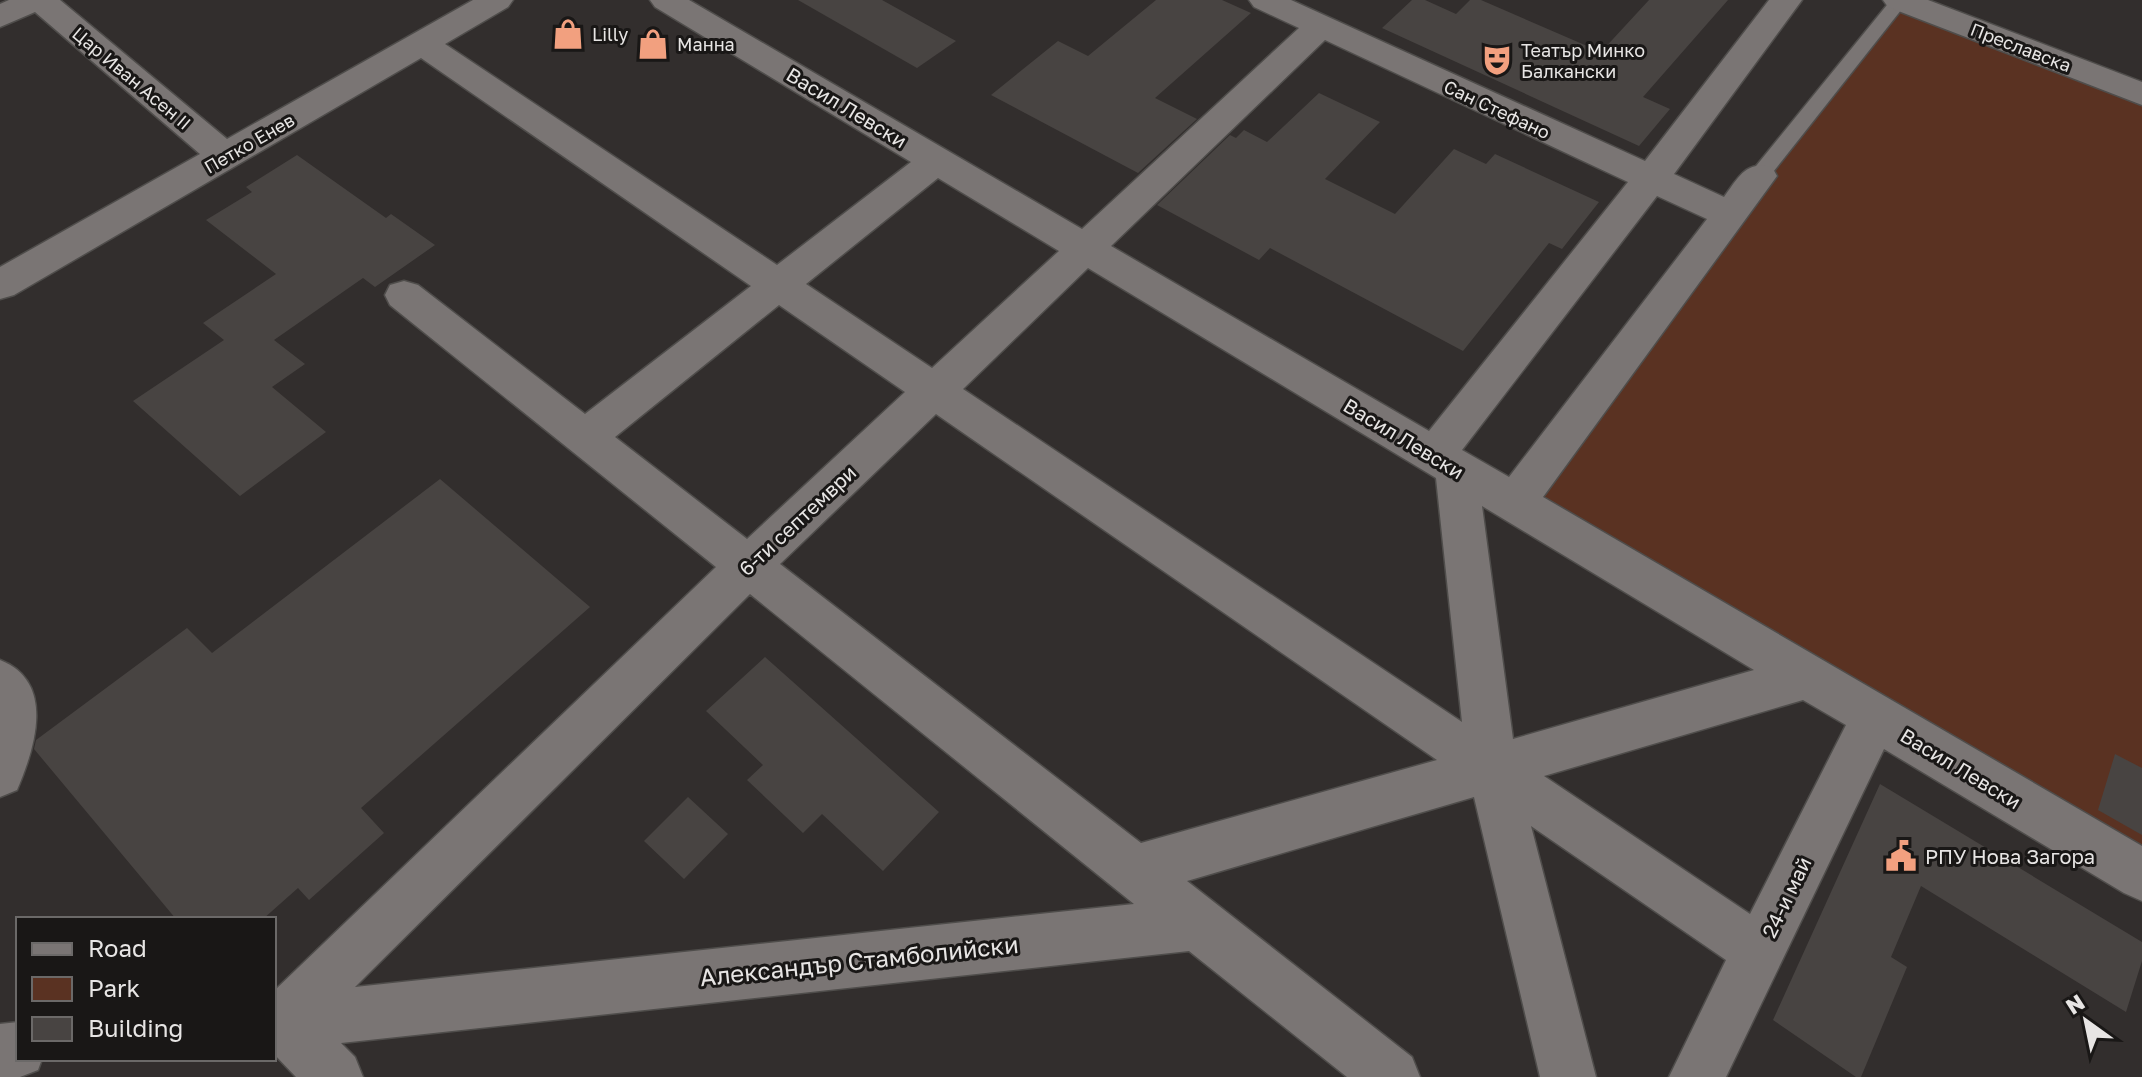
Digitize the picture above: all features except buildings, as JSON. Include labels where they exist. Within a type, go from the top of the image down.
[{"type":"street","points":[[0,17],[37,0]]},
{"type":"street","name":"Цар Иван Асен II","points":[[37,0],[225,156]]},
{"type":"street","name":"Петко Енев","points":[[0,285],[497,0]]},
{"type":"street","name":"Васил Левски","points":[[666,0],[2142,875]]},
{"type":"street","name":"Сан Стефано","points":[[1265,0],[1729,214]]},
{"type":"street","points":[[1568,1077],[1492,768],[1444,462],[1786,0]]},
{"type":"street","name":"Преславска","points":[[1900,0],[2139,88]]},
{"type":"street","name":"6-ти септември","points":[[277,1022],[748,566],[1320,27]]},
{"type":"street","points":[[422,43],[1759,951]]},
{"type":"street","points":[[585,437],[937,160]]},
{"type":"street","points":[[1514,503],[1759,176]]},
{"type":"street","points":[[404,295],[1392,1077]]},
{"type":"street","points":[[1135,871],[1808,677]]},
{"type":"street","points":[[0,682],[14,711],[12,741],[0,773]]},
{"type":"street","name":"24-и май","points":[[1697,1077],[1875,717]]},
{"type":"street","name":"Александър Стамболийски","points":[[277,1022],[1197,924]]},
{"type":"street","points":[[277,1022],[335,1077]]},
{"type":"lane","points":[[1759,176],[1900,0]]},
{"type":"green space","points":[[1900,0],[2142,94],[2142,875],[1514,503]]},
{"type":"place","name":"Lilly","points":[[568,34]]},
{"type":"place","name":"Манна","points":[[653,44]]},
{"type":"place","name":"Театър Минко Балкански","points":[[1497,60]]},
{"type":"place","name":"РПУ Нова Загора","points":[[1901,856]]}]
